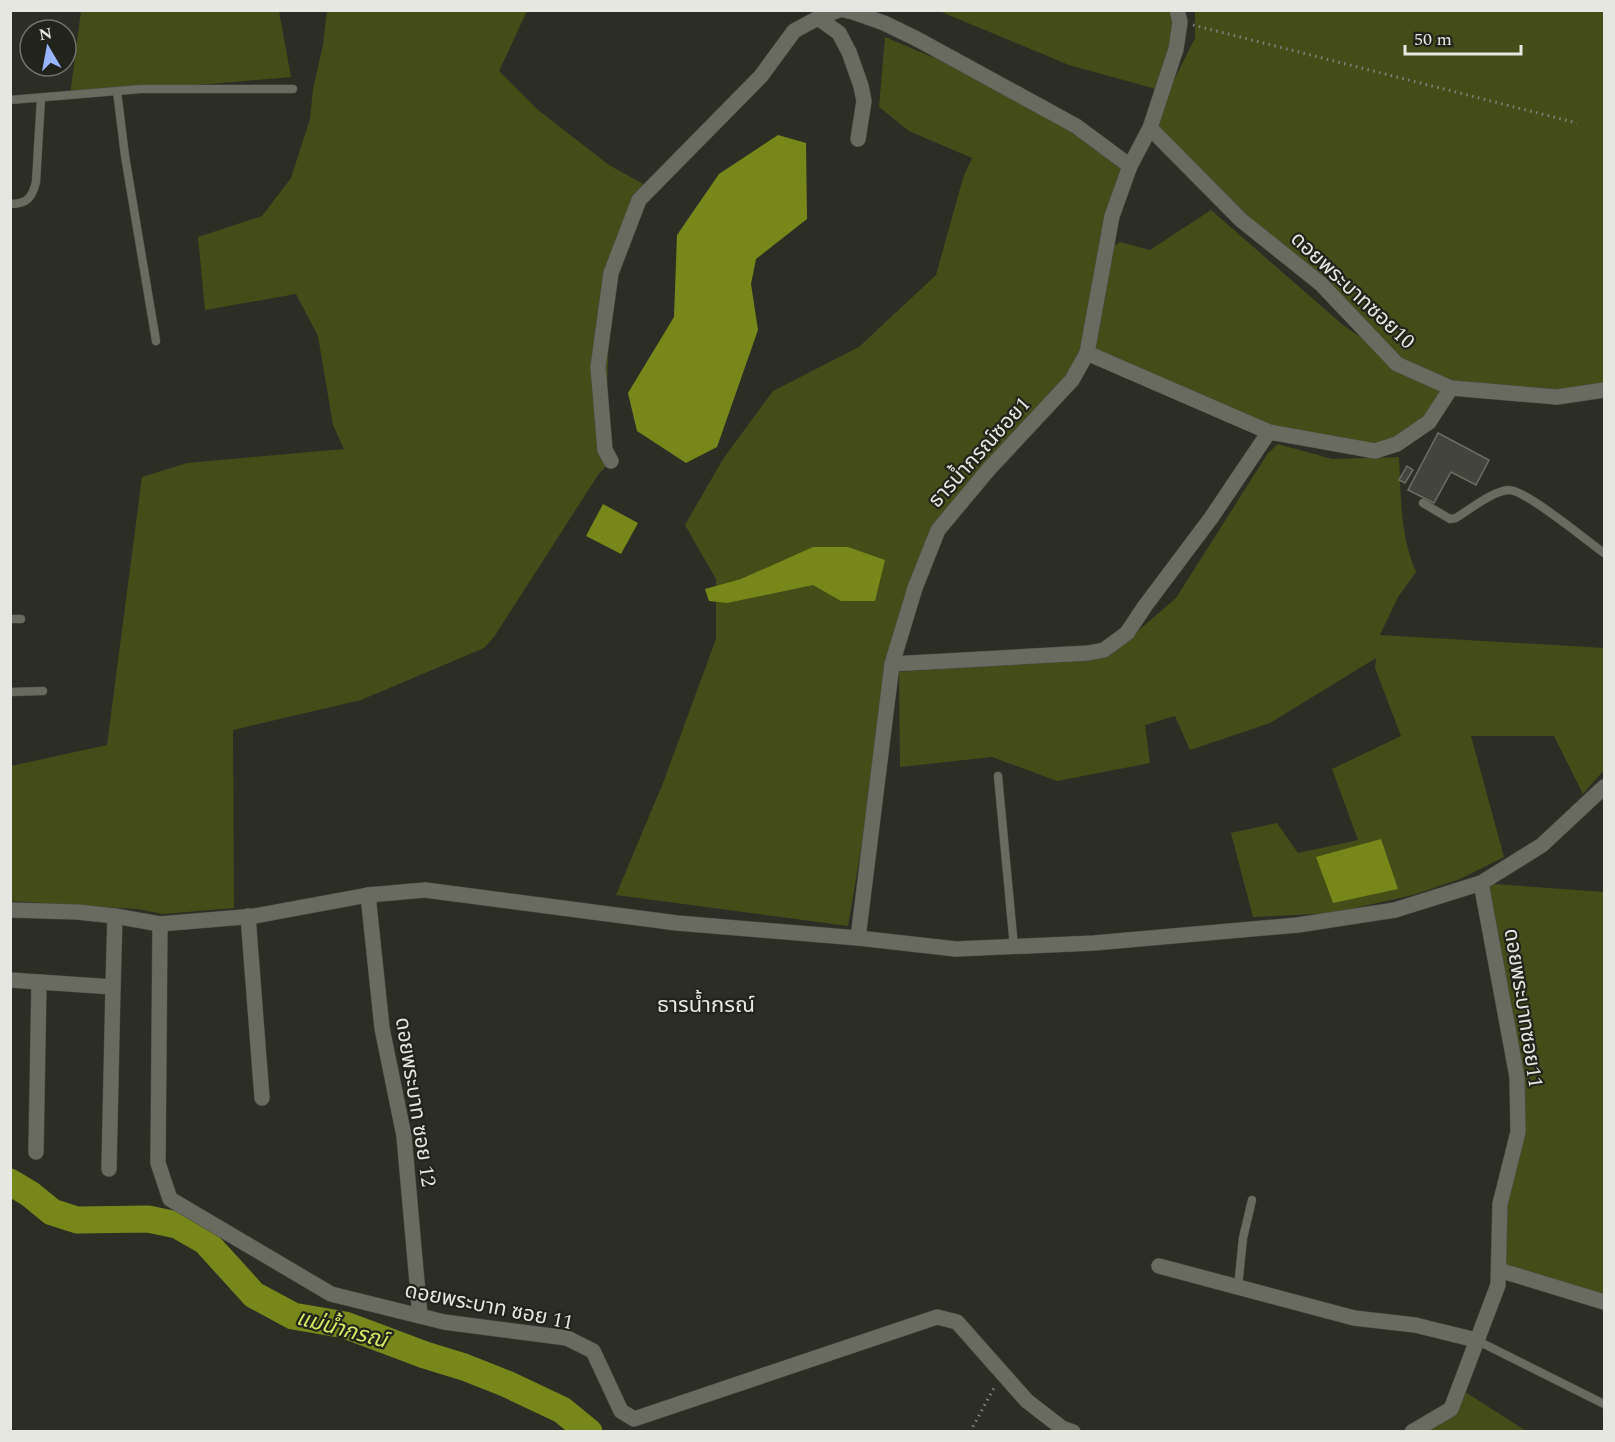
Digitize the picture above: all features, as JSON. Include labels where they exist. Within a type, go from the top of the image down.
[{"type":"street","points":[[611,461],[604,450],[597,368],[611,273],[639,200],[761,76],[794,31],[839,10]]},
{"type":"street","points":[[844,10],[884,23],[1077,126],[1130,166]]},
{"type":"street","name":"ธารน้ำกรณ์ซอย1","points":[[858,938],[892,664],[915,588],[938,530],[989,469],[1072,380],[1088,353],[1112,216],[1130,166],[1149,128],[1176,49],[1178,16]]},
{"type":"street","points":[[818,18],[839,33],[849,52],[861,86],[864,101],[858,139]]},
{"type":"street","name":"ดอยพระบาทซอย10","points":[[1149,128],[1241,220],[1321,284],[1397,364],[1451,388],[1557,397],[1605,390]]},
{"type":"street","points":[[1088,353],[1269,432],[1375,451],[1386,449],[1410,437],[1429,422],[1451,388]]},
{"type":"street","points":[[892,664],[1088,653],[1104,650],[1114,644],[1127,633],[1211,518],[1269,432]]},
{"type":"street","points":[[10,910],[115,916],[160,924],[248,916],[368,895],[425,890],[677,923],[858,938],[956,949],[1094,943],[1298,925],[1395,910],[1481,883],[1542,845],[1605,787]]},
{"type":"street","name":"ดอยพระบาทซอย11","points":[[1412,1431],[1451,1409],[1498,1286],[1500,1204],[1518,1132],[1517,1077],[1481,883]]},
{"type":"street","name":"ดอยพระบาท ซอย 12","points":[[368,895],[382,1028],[404,1136],[420,1316]]},
{"type":"street","points":[[109,1169],[115,916]]},
{"type":"street","points":[[248,916],[262,1098]]},
{"type":"street","name":"ดอยพระบาท ซอย 11","points":[[160,924],[158,1163],[170,1199],[331,1293],[444,1322],[567,1338],[593,1351],[621,1411],[634,1419],[937,1317],[957,1322],[1002,1373]]},
{"type":"street","points":[[10,980],[113,987]]},
{"type":"street","points":[[36,1152],[39,982]]},
{"type":"street","points":[[1159,1266],[1354,1318],[1415,1325],[1476,1340]]},
{"type":"street","points":[[1499,1270],[1605,1302]]},
{"type":"street","points":[[1002,1373],[1027,1401],[1062,1428],[1074,1431]]},
{"type":"lane","points":[[10,100],[141,89],[293,89]]},
{"type":"lane","points":[[117,92],[125,156],[156,341]]},
{"type":"lane","points":[[10,204],[28,201],[33,195],[36,182],[41,98]]},
{"type":"lane","points":[[1423,503],[1449,519],[1456,518],[1498,492],[1511,490],[1527,497],[1605,553]]},
{"type":"lane","points":[[10,620],[21,619]]},
{"type":"lane","points":[[10,692],[43,691]]},
{"type":"lane","points":[[998,776],[1014,947]]},
{"type":"lane","points":[[1238,1287],[1243,1238],[1252,1200]]},
{"type":"lane","points":[[1476,1340],[1605,1404]]},
{"type":"path","points":[[1178,16],[1577,123]]},
{"type":"path","points":[[970,1431],[1002,1373]]},
{"type":"shaded area","points":[[1177,10],[1180,22],[1156,89],[1069,65],[939,11]]},
{"type":"shaded area","points":[[81,11],[279,11],[291,77],[70,96],[72,78],[78,78],[78,34]]},
{"type":"shaded area","points":[[327,11],[527,11],[499,71],[538,110],[609,165],[650,188],[611,273],[605,450],[611,461],[598,475],[494,637],[484,648],[361,700],[233,730],[234,908],[163,914],[137,909],[11,901],[11,766],[107,745],[142,477],[187,463],[344,449],[333,425],[318,336],[296,294],[205,310],[198,237],[262,216],[291,178],[310,119]]},
{"type":"shaded area","points":[[1195,11],[1604,11],[1604,390],[1557,397],[1451,388],[1429,422],[1386,449],[1269,432],[1087,353],[938,530],[892,664],[848,926],[616,895],[663,783],[716,639],[716,579],[685,525],[723,459],[773,391],[859,347],[936,275],[963,178],[972,158],[909,131],[879,107],[885,37],[996,84],[1130,166],[1106,252],[1120,242],[1150,250],[1211,210],[1343,325],[1394,361],[1150,128],[1195,38]]},
{"type":"shaded area","points":[[778,135],[806,143],[807,219],[756,259],[751,284],[758,330],[717,447],[686,463],[637,431],[628,393],[674,317],[677,235],[719,174]]},
{"type":"shaded area","points":[[1278,444],[1332,459],[1399,457],[1404,530],[1416,572],[1398,597],[1380,635],[1604,648],[1604,770],[1583,794],[1554,736],[1471,736],[1504,857],[1460,879],[1413,895],[1333,913],[1253,917],[1231,833],[1277,823],[1298,853],[1358,840],[1332,769],[1401,736],[1375,668],[1376,658],[1270,723],[1190,750],[1175,716],[1145,725],[1150,763],[1057,781],[992,757],[900,767],[899,672],[1108,657],[1176,598],[1268,453]]},
{"type":"shaded area","points":[[603,504],[638,523],[621,554],[586,536]]},
{"type":"shaded area","points":[[813,547],[848,547],[885,560],[875,601],[841,601],[813,585],[727,603],[709,601],[705,589],[741,579]]},
{"type":"shaded area","points":[[1381,839],[1398,889],[1333,903],[1316,857]]},
{"type":"shaded area","points":[[1481,883],[1604,892],[1604,1302],[1499,1270],[1500,1204],[1518,1132]]},
{"type":"shaded area","points":[[1459,1388],[1526,1431],[1412,1432],[1451,1409]]},
{"type":"building","points":[[1438,433],[1489,460],[1476,485],[1451,472],[1434,503],[1408,490]]},
{"type":"building","points":[[1407,466],[1413,470],[1405,483],[1399,480]]},
{"type":"waterway","name":"แม่น้ำกรณ์","points":[[10,1182],[30,1194],[52,1212],[77,1220],[148,1219],[177,1225],[205,1241],[254,1295],[293,1316],[345,1325],[464,1367],[562,1410],[589,1432]]},
{"type":"district","name":"ธารน้ำกรณ์","points":[[706,1004]]}]
